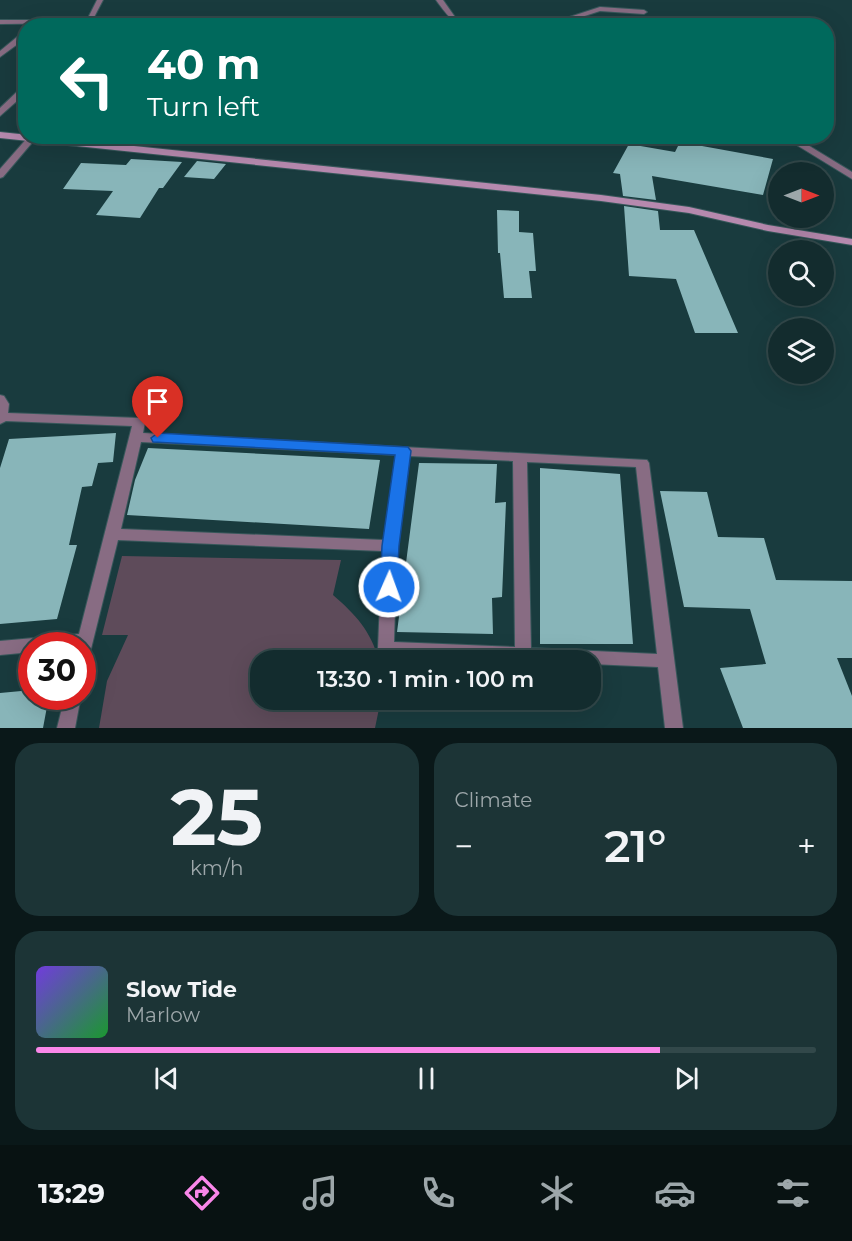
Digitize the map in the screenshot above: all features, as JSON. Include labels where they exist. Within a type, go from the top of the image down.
[{"type":"main road","points":[[0,135],[18,137]]},
{"type":"main road","points":[[89,144],[601,198],[689,210],[768,228],[852,242]]},
{"type":"street","points":[[91,18],[100,0]]},
{"type":"street","points":[[440,0],[453,18]]},
{"type":"street","points":[[571,18],[600,9],[644,12]]},
{"type":"street","points":[[0,22],[18,23]]},
{"type":"street","points":[[0,55],[18,40]]},
{"type":"street","points":[[0,113],[18,96]]},
{"type":"street","points":[[0,175],[27,144]]},
{"type":"street","points":[[799,144],[852,176]]},
{"type":"street","points":[[0,399],[3,404],[0,418],[139,422],[88,632]]},
{"type":"street","points":[[136,437],[642,463],[674,728]]},
{"type":"street","points":[[403,451],[390,546],[386,648],[432,650]]},
{"type":"street","points":[[520,457],[523,650]]},
{"type":"street","points":[[112,534],[390,546]]},
{"type":"street","points":[[0,648],[18,648]]},
{"type":"street","points":[[601,658],[666,661]]},
{"type":"street","points":[[66,728],[70,710]]},
{"type":"shaded area","points":[[122,556],[341,560],[333,595],[361,624],[375,650],[250,650],[250,710],[379,710],[375,728],[99,728],[107,681],[128,635],[102,635]]},
{"type":"building","points":[[629,144],[675,152],[679,144],[691,144],[773,159],[772,162],[768,162],[768,177],[763,195],[652,176],[656,200],[623,196],[620,174],[613,173]]},
{"type":"building","points":[[131,159],[182,162],[163,188],[159,188],[140,218],[96,215],[113,191],[63,189],[81,163],[126,165]]},
{"type":"building","points":[[197,161],[226,164],[214,179],[184,177]]},
{"type":"building","points":[[624,206],[658,211],[660,230],[694,230],[738,333],[695,333],[676,279],[629,276]]},
{"type":"building","points":[[497,210],[519,211],[519,232],[533,233],[536,271],[529,271],[532,298],[504,298],[500,253],[498,253]]},
{"type":"building","points":[[116,433],[113,462],[98,463],[92,486],[82,487],[69,545],[77,545],[57,619],[0,624],[0,468],[9,439]]},
{"type":"building","points":[[148,448],[380,460],[369,529],[127,515],[135,480]]},
{"type":"building","points":[[419,463],[497,464],[495,503],[506,502],[502,597],[492,598],[493,634],[397,632]]},
{"type":"building","points":[[540,468],[620,474],[633,644],[540,644]]},
{"type":"building","points":[[660,491],[707,492],[718,537],[764,538],[776,580],[852,581],[852,658],[837,658],[852,696],[852,728],[743,728],[720,668],[766,664],[750,609],[684,607]]},
{"type":"building","points":[[18,691],[18,710],[46,710],[43,728],[0,728],[0,693]]},
{"type":"route","points":[[158,438],[403,451],[390,546],[389,587]]}]
